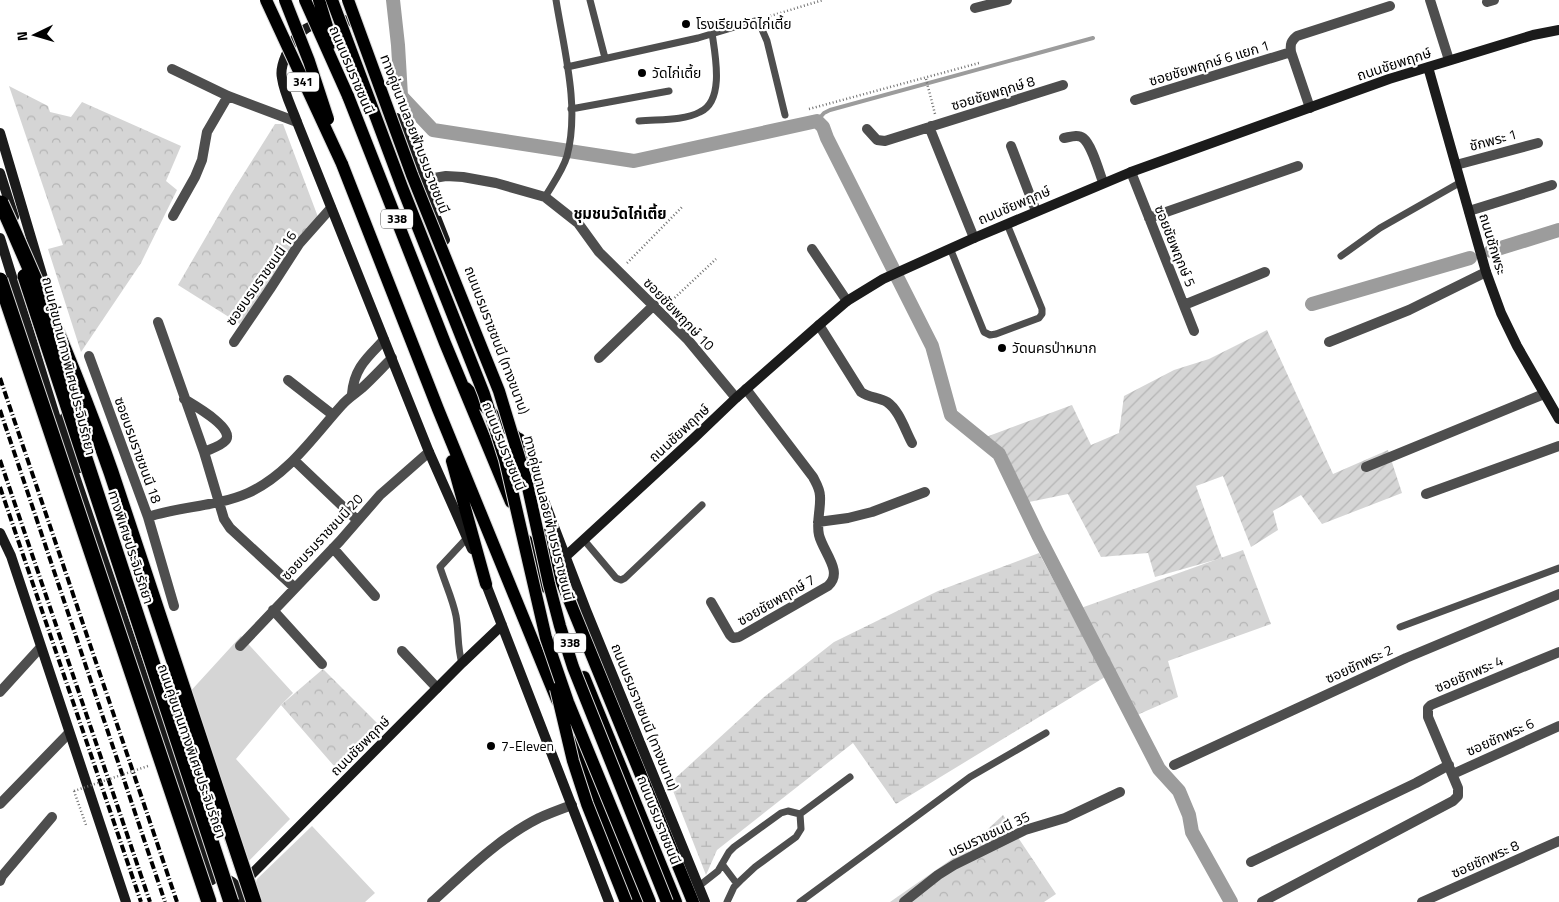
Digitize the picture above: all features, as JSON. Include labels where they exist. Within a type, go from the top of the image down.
[{"type":"highway","name":"ทางพิเศษประจิมรัถยา","points":[[1,203],[231,902]]},
{"type":"highway","points":[[1,203],[43,296],[92,416],[254,902]]},
{"type":"highway","points":[[0,280],[209,902]]},
{"type":"main road","name":"341","points":[[266,0],[342,164]]},
{"type":"main road","name":"338","points":[[285,0],[309,61],[342,164],[416,354],[517,598],[638,902]]},
{"type":"main road","name":"ถนนบรมราชชนนี","points":[[305,0],[348,96],[445,343],[676,902]]},
{"type":"main road","points":[[319,0],[348,96]]},
{"type":"main road","name":"ทางคู่ขนานลอยฟ้าบรมราชชนนี","points":[[332,0],[492,419],[515,501],[546,638],[571,711],[650,902]]},
{"type":"main road","name":"ทางคู่ขนานลอยฟ้าบรมราชชนนี","points":[[348,0],[412,174],[499,391],[519,453],[537,522],[560,626],[573,667],[667,902]]},
{"type":"main road","name":"ถนนบรมราชชนนี (ทางขนาน)","points":[[297,122],[281,77],[283,62],[290,44],[304,30],[316,23],[335,19],[352,21],[366,38],[565,557],[705,902]]},
{"type":"main road","name":"ถนนชัยพฤกษ์","points":[[565,557],[736,398],[818,325],[847,301],[883,279],[1103,182],[1449,60],[1533,35],[1559,30]]},
{"type":"main road","name":"ถนนชักพระ","points":[[1428,67],[1486,272],[1501,313],[1544,394],[1558,413]]},
{"type":"main road","points":[[297,122],[429,452],[486,584],[609,902]]},
{"type":"main road","points":[[0,133],[43,278],[68,433]]},
{"type":"main road","name":"ถนนคู่ขนานทางพิเศษประจิมรัถยา","points":[[0,173],[32,275],[68,433],[212,851],[216,879]]},
{"type":"main road","points":[[0,238],[60,435],[216,879]]},
{"type":"main road","points":[[462,384],[522,443]]},
{"type":"main road","points":[[438,409],[486,584]]},
{"type":"main road","points":[[0,522],[40,648],[126,902]]},
{"type":"main road","points":[[537,522],[693,902]]},
{"type":"main road","points":[[0,533],[11,556]]},
{"type":"main road","name":"ถนนชัยพฤกษ์","points":[[238,888],[502,625]]},
{"type":"main road","points":[[546,638],[573,761],[587,804],[626,902]]},
{"type":"main road","points":[[202,902],[204,890],[216,879],[230,880],[238,888],[240,902]]},
{"type":"street","points":[[975,8],[1007,0]]},
{"type":"street","points":[[1430,0],[1449,60]]},
{"type":"street","points":[[1310,108],[1291,52],[1290,46],[1292,41],[1297,36],[1390,6]]},
{"type":"street","name":"ซอยชัยพฤกษ์ 6 แยก 1","points":[[1135,100],[1291,52]]},
{"type":"street","points":[[172,69],[228,96],[297,122]]},
{"type":"street","name":"ซอยชัยพฤกษ์ 8","points":[[867,129],[877,140],[885,141],[1064,85]]},
{"type":"street","points":[[173,216],[195,177],[202,160],[204,140],[211,122],[228,96]]},
{"type":"street","points":[[934,125],[930,129],[974,238]]},
{"type":"street","points":[[1064,138],[1078,136],[1083,138],[1089,146],[1103,182]]},
{"type":"street","name":"ชักพระ 1","points":[[1456,165],[1538,143]]},
{"type":"street","points":[[1011,146],[1036,211]]},
{"type":"street","points":[[1149,218],[1298,166]]},
{"type":"street","name":"ซอยชัยพฤกษ์ 5","points":[[1131,172],[1194,331]]},
{"type":"street","points":[[422,180],[446,176],[463,176],[545,197]]},
{"type":"street","points":[[1469,212],[1552,185]]},
{"type":"street","name":"ซอยชัยพฤกษ์ 10","points":[[545,197],[578,223],[599,252],[688,340],[736,398]]},
{"type":"street","name":"ซอยบรมราชชนนี 16","points":[[234,342],[299,244],[332,208]]},
{"type":"street","points":[[812,249],[847,301]]},
{"type":"street","points":[[1184,305],[1265,272]]},
{"type":"street","points":[[1329,342],[1409,310],[1486,272]]},
{"type":"street","points":[[600,358],[657,308]]},
{"type":"street","points":[[158,322],[204,452],[224,519],[230,528],[295,588]]},
{"type":"street","points":[[818,325],[861,392],[867,396],[887,402],[894,408],[912,443]]},
{"type":"street","name":"ซอยบรมราชชนนี 18","points":[[352,394],[355,376],[360,365],[384,340]]},
{"type":"street","name":"ซอยบรมราชชนนี 18","points":[[88,356],[148,517],[232,499],[250,492],[283,471],[352,394],[361,390],[392,358]]},
{"type":"street","points":[[288,380],[333,415]]},
{"type":"street","name":"ซอยชัยพฤกษ์ 7","points":[[711,602],[734,638],[739,637],[828,586],[833,581],[834,571],[820,538],[818,522],[820,496],[814,477],[746,389]]},
{"type":"street","points":[[1366,468],[1544,394]]},
{"type":"street","points":[[184,399],[209,415],[226,432],[227,437],[225,441],[204,452]]},
{"type":"street","points":[[1426,494],[1559,446]]},
{"type":"street","name":"ซอยบรมราชชนนี 20","points":[[240,646],[380,495],[429,452]]},
{"type":"street","points":[[294,460],[357,520]]},
{"type":"street","points":[[818,522],[848,518],[872,512],[925,492]]},
{"type":"street","points":[[148,517],[174,606]]},
{"type":"street","points":[[332,548],[375,596]]},
{"type":"street","name":"ซอยชักพระ 2","points":[[1174,765],[1406,658],[1559,594]]},
{"type":"street","points":[[273,610],[322,664]]},
{"type":"street","points":[[0,692],[40,648]]},
{"type":"street","points":[[402,651],[437,688]]},
{"type":"street","name":"ซอยชักพระ 4","points":[[1451,769],[1428,717],[1428,708],[1431,705],[1559,652]]},
{"type":"street","name":"ซอยชักพระ 6","points":[[1251,862],[1407,788],[1559,726]]},
{"type":"street","points":[[0,804],[69,733]]},
{"type":"street","points":[[1262,902],[1454,801],[1459,793],[1451,769]]},
{"type":"street","name":"บรมราชชนนี 35","points":[[904,902],[938,874],[954,865],[1025,830],[1065,818],[1120,792]]},
{"type":"street","points":[[432,902],[478,861],[509,837],[539,818],[572,804]]},
{"type":"street","points":[[0,881],[2,876],[52,817]]},
{"type":"street","name":"ซอยชักพระ 8","points":[[1422,902],[1559,842]]},
{"type":"lane","points":[[545,197],[566,158],[571,136],[571,109],[567,67],[556,0]]},
{"type":"lane","points":[[590,0],[605,58]]},
{"type":"lane","points":[[567,67],[698,38],[758,20],[767,41],[785,115]]},
{"type":"lane","points":[[639,121],[687,116],[702,112],[710,103],[716,89],[712,33]]},
{"type":"lane","points":[[571,109],[669,91]]},
{"type":"lane","points":[[1342,256],[1380,228],[1460,182]]},
{"type":"lane","points":[[950,248],[984,332],[990,335],[996,334],[1039,318],[1042,314],[1042,309],[1007,224]]},
{"type":"lane","points":[[584,540],[616,578],[621,580],[702,504]]},
{"type":"lane","points":[[462,663],[458,646],[456,614],[440,567],[467,538]]},
{"type":"lane","points":[[1400,627],[1559,568]]},
{"type":"lane","points":[[800,902],[970,777],[1046,733]]},
{"type":"lane","points":[[800,814],[850,777]]},
{"type":"lane","points":[[699,886],[712,876],[734,847],[772,818],[788,811],[800,814]]},
{"type":"lane","points":[[727,902],[737,884],[796,837],[801,829],[800,814]]},
{"type":"lane","points":[[722,864],[737,884]]},
{"type":"path","points":[[758,20],[823,0]]},
{"type":"path","points":[[809,109],[978,64]]},
{"type":"path","points":[[926,79],[934,125]]},
{"type":"path","points":[[619,271],[682,206]]},
{"type":"path","points":[[657,308],[716,259]]},
{"type":"path","points":[[86,825],[74,791],[148,766]]},
{"type":"green space","points":[[9,86],[48,106],[50,112],[71,117],[82,102],[181,146],[166,181],[177,190],[141,263],[81,352],[48,249],[63,245]]},
{"type":"green space","points":[[275,124],[283,124],[318,217],[240,324],[178,285],[231,194]]},
{"type":"green space","points":[[1267,330],[1333,474],[1388,450],[1402,493],[1322,524],[1301,495],[1273,511],[1278,530],[1251,547],[1223,476],[1196,486],[1222,558],[1155,577],[1148,553],[1101,557],[1068,494],[1029,502],[1006,453],[986,437],[1072,405],[1091,445],[1119,433],[1124,396],[1174,370],[1209,359]]},
{"type":"green space","points":[[1243,550],[1271,624],[1168,661],[1178,697],[1137,715],[1081,608]]},
{"type":"green space","points":[[1039,553],[1105,677],[896,804],[853,743],[717,850],[706,875],[670,783],[764,697],[834,642],[938,591]]},
{"type":"green space","points":[[241,636],[293,693],[236,759],[290,819],[236,874],[177,706]]},
{"type":"green space","points":[[323,669],[381,727],[341,774],[281,705]]},
{"type":"green space","points":[[1003,815],[1056,894],[1044,902],[890,902],[969,847]]},
{"type":"green space","points":[[312,826],[375,893],[365,902],[249,902],[257,879]]},
{"type":"waterway","points":[[393,0],[401,96],[433,130],[634,161],[817,121],[823,127],[932,346],[951,415],[999,454],[1038,535],[1159,769],[1179,791],[1189,815],[1192,832],[1231,902]]},
{"type":"waterway","points":[[817,121],[824,113],[830,110],[1093,38]]},
{"type":"waterway","points":[[1491,251],[1559,230]]},
{"type":"waterway","points":[[1312,304],[1470,258]]},
{"type":"railway","points":[[0,378],[177,902]]},
{"type":"railway","points":[[0,410],[165,902]]},
{"type":"railway","points":[[0,460],[150,902]]},
{"type":"railway","points":[[0,487],[141,902]]},
{"type":"place","name":"โรงเรียนวัดไก่เตี้ย","points":[[686,24]]},
{"type":"place","name":"วัดไก่เตี้ย","points":[[642,73]]},
{"type":"place","name":"วัดนครป่าหมาก","points":[[1002,348]]},
{"type":"place","name":"7-Eleven","points":[[491,746]]},
{"type":"district","name":"ชุมชนวัดไก่เตี้ย","points":[[620,214]]}]
